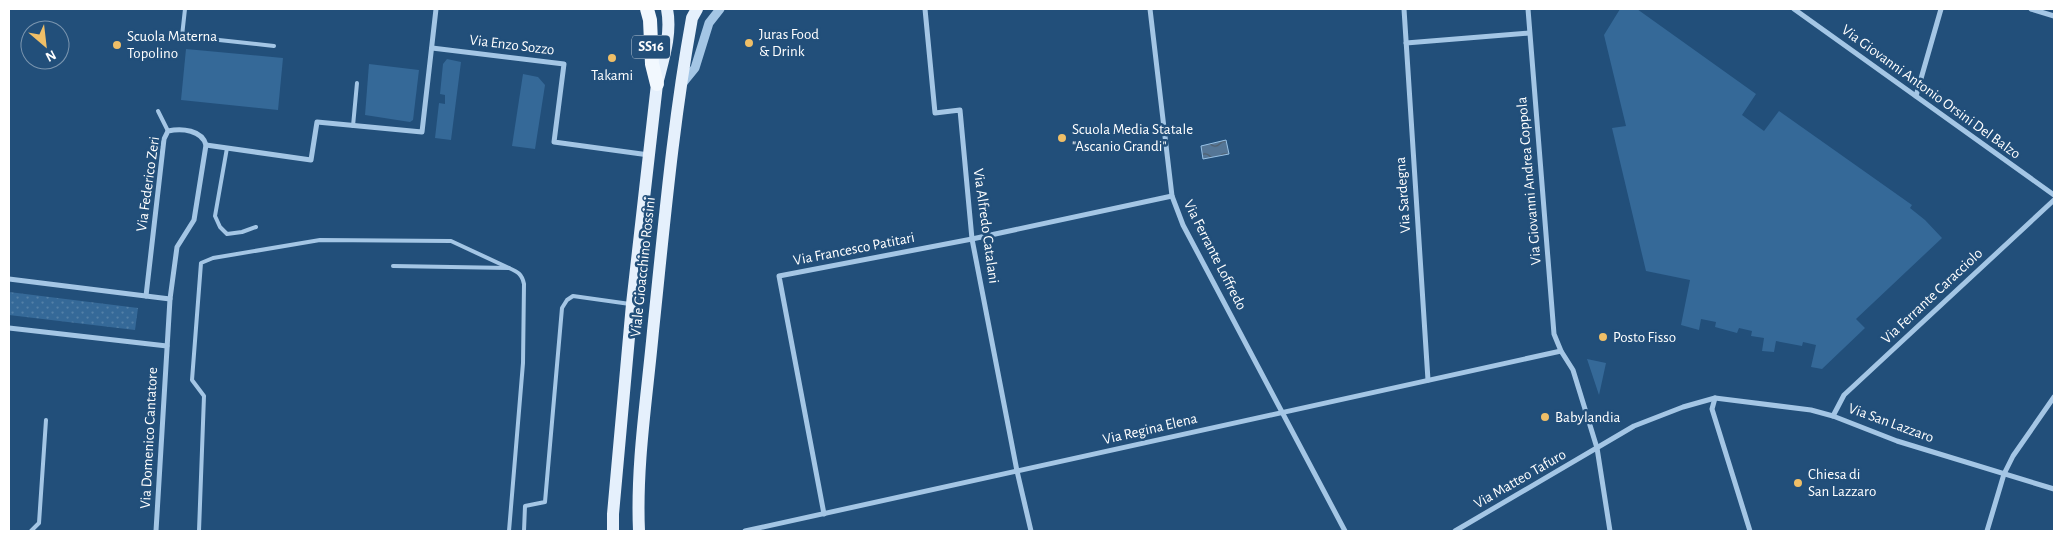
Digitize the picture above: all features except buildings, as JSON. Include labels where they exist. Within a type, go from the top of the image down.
[{"type":"highway","name":"SS16","points":[[647,9],[650,20],[652,64],[657,84]]},
{"type":"main road","name":"Viale Gioacchino Rossini","points":[[613,531],[632,304],[657,84],[666,49],[667,9]]},
{"type":"main road","name":"Viale Gioacchino Rossini","points":[[639,531],[639,477],[668,182],[679,88],[692,18],[697,9]]},
{"type":"street","points":[[9,279],[170,299],[177,247],[194,220],[206,145],[311,160],[317,122],[422,132],[436,9]]},
{"type":"street","points":[[679,88],[695,68],[709,23],[720,9]]},
{"type":"street","name":"Via Alfredo Catalani","points":[[925,9],[935,113],[960,110],[972,240],[1017,471],[1031,531]]},
{"type":"street","name":"Via Ferrante Loffredo","points":[[1150,9],[1172,196],[1183,225],[1344,531]]},
{"type":"street","name":"Via Sardegna","points":[[1404,9],[1428,380]]},
{"type":"street","name":"Via Giovanni Andrea Coppola","points":[[1528,9],[1554,334],[1561,351],[1573,370],[1597,448],[1610,531]]},
{"type":"street","name":"Via Giovanni Antonio Orsini Del Balzo","points":[[1794,9],[2054,195]]},
{"type":"street","points":[[1916,96],[1941,9]]},
{"type":"street","points":[[2030,9],[2054,16]]},
{"type":"street","points":[[1406,43],[1529,33]]},
{"type":"street","name":"Via Enzo Sozzo","points":[[432,48],[564,64],[554,142],[650,155]]},
{"type":"street","name":"Via Federico Zeri","points":[[146,296],[164,139],[168,132],[174,130],[198,133],[204,139],[206,145]]},
{"type":"street","name":"Via Francesco Patitari","points":[[824,514],[779,276],[972,240],[1172,196]]},
{"type":"street","name":"Via Ferrante Caracciolo","points":[[1834,416],[1844,395],[2054,200]]},
{"type":"street","name":"Via Domenico Cantatore","points":[[156,531],[170,299]]},
{"type":"street","name":"Via Domenico Cantatore","points":[[9,328],[167,346]]},
{"type":"street","name":"Via Regina Elena","points":[[745,531],[1561,351]]},
{"type":"street","points":[[1715,398],[1712,410],[1750,531]]},
{"type":"street","name":"Via San Lazzaro","points":[[1715,398],[1811,410],[1834,416],[1897,441],[2054,489]]},
{"type":"street","name":"Via Matteo Tafuro","points":[[1455,531],[1634,426],[1683,407],[1715,398]]},
{"type":"street","points":[[1987,531],[2004,474],[2013,456],[2054,398]]},
{"type":"lane","points":[[185,9],[182,36],[274,46]]},
{"type":"lane","points":[[353,126],[357,83]]},
{"type":"lane","points":[[158,111],[168,132]]},
{"type":"lane","points":[[227,148],[215,216],[220,227],[228,234],[256,228]]},
{"type":"lane","points":[[199,531],[204,396],[192,380],[201,263],[213,258],[320,240],[451,241],[518,272],[524,284],[523,363],[509,531]]},
{"type":"lane","points":[[393,266],[509,268]]},
{"type":"lane","points":[[524,531],[525,506],[545,502],[562,308],[567,300],[573,296],[632,304]]},
{"type":"lane","points":[[31,531],[39,524],[46,420]]},
{"type":"shaded area","points":[[1620,9],[1637,9],[1756,94],[1742,115],[1764,131],[1779,111],[1912,205],[1910,208],[1925,220],[1942,238],[1856,319],[1865,328],[1822,369],[1811,367],[1816,345],[1803,342],[1802,346],[1776,341],[1774,352],[1762,351],[1764,338],[1751,336],[1752,331],[1739,328],[1737,333],[1715,327],[1716,322],[1701,319],[1699,330],[1681,325],[1690,280],[1646,271],[1612,128],[1626,126],[1604,35]]},
{"type":"shaded area","points":[[186,49],[283,58],[278,110],[181,100]]},
{"type":"shaded area","points":[[447,59],[461,62],[451,140],[435,138],[439,103],[445,104],[445,95],[440,94],[443,64]]},
{"type":"shaded area","points":[[369,64],[419,70],[413,120],[410,122],[365,115]]},
{"type":"shaded area","points":[[523,74],[538,77],[545,85],[535,149],[512,146]]},
{"type":"shaded area","points":[[9,292],[138,308],[135,330],[9,315]]},
{"type":"shaded area","points":[[1587,359],[1606,363],[1599,395]]},
{"type":"water","points":[[1226,140],[1229,154],[1203,159],[1201,146]]},
{"type":"place","name":"Juras Food & Drink","points":[[749,43]]},
{"type":"place","name":"Scuola Materna Topolino","points":[[117,45]]},
{"type":"place","name":"Takami","points":[[612,58]]},
{"type":"place","name":"Scuola Media Statale \"Ascanio Grandi\"","points":[[1062,138]]},
{"type":"place","name":"Posto Fisso","points":[[1603,337]]},
{"type":"place","name":"Babylandia","points":[[1545,417]]},
{"type":"place","name":"Chiesa di San Lazzaro","points":[[1798,483]]}]
